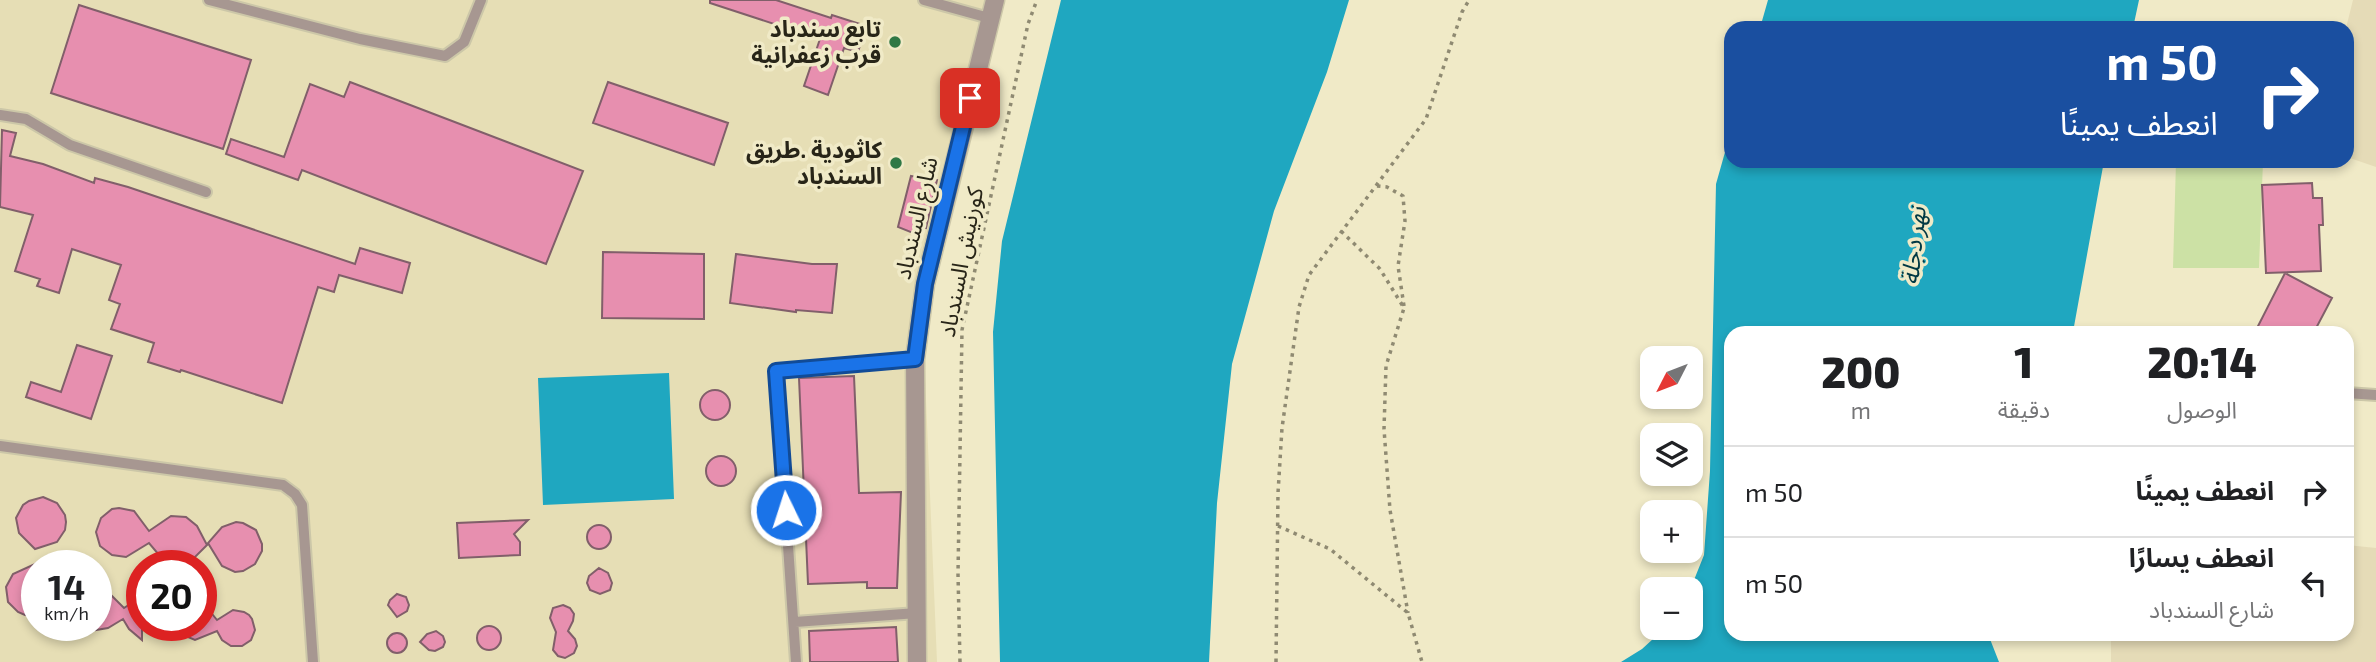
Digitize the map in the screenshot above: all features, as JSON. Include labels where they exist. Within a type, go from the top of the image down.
[{"type":"street","name":"شارع السندباد","points":[[917,662],[915,359],[925,284],[995,0]]},
{"type":"lane","points":[[209,0],[359,39],[445,56],[464,43],[481,0]]},
{"type":"lane","points":[[924,0],[989,18]]},
{"type":"lane","points":[[0,115],[26,119],[70,145],[206,192]]},
{"type":"lane","points":[[796,662],[776,371],[915,359]]},
{"type":"lane","points":[[2354,394],[2376,396]]},
{"type":"lane","points":[[0,446],[283,485],[295,494],[302,505],[313,662]]},
{"type":"lane","points":[[795,622],[917,613]]},
{"type":"path","name":"كورنيش السندباد","points":[[960,662],[958,574],[962,330],[1028,24],[1037,0]]},
{"type":"path","points":[[1276,662],[1278,493],[1283,428],[1299,307],[1309,275],[1426,119],[1462,12],[1469,0]]},
{"type":"path","points":[[1376,186],[1387,187],[1403,196],[1405,221],[1398,266],[1404,308],[1386,366],[1384,429],[1390,510],[1408,613],[1422,662]]},
{"type":"path","points":[[1341,231],[1380,268],[1404,308]]},
{"type":"path","points":[[1278,526],[1330,550],[1408,613]]},
{"type":"shaded area","points":[[0,0],[996,0],[922,303],[937,662],[0,662]]},
{"type":"green space","points":[[2176,168],[2263,168],[2259,268],[2173,268]]},
{"type":"sand","points":[[2353,0],[2376,0],[2376,167],[2354,159],[2354,21],[2348,21]]},
{"type":"sand","points":[[2354,546],[2376,548],[2376,662],[2111,662],[2111,641],[2354,641]]},
{"type":"water","points":[[1061,0],[1349,0],[1327,72],[1274,211],[1232,364],[1217,503],[1209,662],[1000,662],[993,332],[1002,241]]},
{"type":"water","points":[[1768,0],[2139,0],[2134,21],[1762,21]]},
{"type":"water","name":"نهر دجلة","points":[[1724,156],[1724,168],[2103,168],[2074,326],[1724,326],[1724,641],[1991,641],[1999,662],[1621,662],[1652,640],[1703,640],[1703,577],[1695,577],[1703,563],[1710,471],[1716,184]]},
{"type":"water","points":[[669,373],[674,499],[543,505],[538,378]]},
{"type":"building","points":[[710,0],[776,0],[866,26],[858,52],[844,48],[828,95],[804,86],[820,39],[710,3]]},
{"type":"building","points":[[79,5],[251,60],[223,149],[51,93]]},
{"type":"building","points":[[350,82],[583,171],[546,264],[302,170],[298,180],[226,154],[231,139],[284,157],[310,84],[344,97]]},
{"type":"building","points":[[608,82],[728,123],[714,165],[593,123]]},
{"type":"building","points":[[2,130],[16,133],[10,156],[43,164],[94,183],[95,178],[128,187],[355,264],[360,248],[410,263],[402,293],[339,275],[334,292],[318,287],[282,403],[148,362],[154,343],[111,329],[120,304],[109,300],[121,265],[72,249],[59,293],[37,286],[40,279],[15,271],[33,215],[0,207]]},
{"type":"building","points":[[911,176],[937,180],[926,228],[915,225],[913,233],[898,227]]},
{"type":"building","points":[[2312,183],[2313,198],[2322,198],[2323,225],[2319,225],[2321,271],[2266,273],[2262,185]]},
{"type":"building","points":[[603,252],[704,254],[704,319],[602,318]]},
{"type":"building","points":[[736,254],[812,264],[837,264],[832,313],[796,312],[730,303]]},
{"type":"building","points":[[2285,273],[2332,298],[2317,326],[2258,326]]},
{"type":"building","points":[[77,345],[112,356],[91,419],[26,397],[31,382],[61,392]]},
{"type":"building","points":[[854,376],[859,493],[901,492],[897,588],[867,588],[867,582],[808,584],[799,378]]},
{"type":"building","points":[[715,390],[721,391],[729,399],[729,411],[721,419],[715,420],[709,419],[701,411],[700,405],[701,399],[709,391]]},
{"type":"building","points":[[721,456],[732,460],[736,471],[732,482],[721,486],[710,482],[706,471],[710,460]]},
{"type":"building","points":[[43,497],[57,503],[65,515],[65,530],[57,542],[35,549],[19,533],[16,518],[23,505]]},
{"type":"building","points":[[112,509],[134,511],[149,531],[171,516],[186,517],[197,526],[207,545],[202,550],[155,550],[149,543],[138,550],[126,550],[126,557],[112,555],[112,550],[105,550],[100,546],[96,532],[101,518]]},
{"type":"building","points":[[528,520],[514,534],[520,542],[520,555],[459,558],[457,523]]},
{"type":"building","points":[[236,522],[256,530],[262,551],[255,564],[235,572],[222,566],[217,558],[217,550],[212,550],[208,543],[222,527]]},
{"type":"building","points":[[599,525],[608,528],[611,537],[608,546],[599,549],[590,546],[587,537],[590,528]]},
{"type":"building","points":[[599,568],[608,573],[612,583],[610,590],[600,594],[590,590],[587,583],[589,576]]},
{"type":"building","points":[[21,570],[21,613],[8,602],[6,587],[13,574]]},
{"type":"building","points":[[397,594],[406,597],[409,605],[407,611],[397,617],[388,605]]},
{"type":"building","points":[[112,596],[124,608],[126,607],[126,624],[123,619],[112,626]]},
{"type":"building","points":[[563,605],[570,608],[574,614],[568,631],[577,646],[574,653],[565,658],[558,656],[553,650],[556,632],[550,618],[553,608]]},
{"type":"building","points":[[233,610],[249,615],[255,630],[251,640],[242,646],[231,646],[222,640],[217,631],[217,620]]},
{"type":"building","points":[[489,626],[498,629],[501,638],[498,647],[489,650],[480,647],[477,638],[480,629]]},
{"type":"building","points":[[896,627],[898,662],[810,662],[809,631]]},
{"type":"building","points":[[436,631],[443,636],[445,642],[443,647],[435,651],[429,650],[420,642],[427,634]]},
{"type":"building","points":[[393,633],[401,633],[407,643],[401,653],[393,653],[387,647],[387,639]]},
{"type":"place","name":"تابع سندباد قرب زعفرانية","points":[[895,42]]},
{"type":"place","name":"كاثودية .طريق السندباد","points":[[896,163]]},
{"type":"route","points":[[786,510],[776,371],[915,359],[925,284],[970,98]]}]
